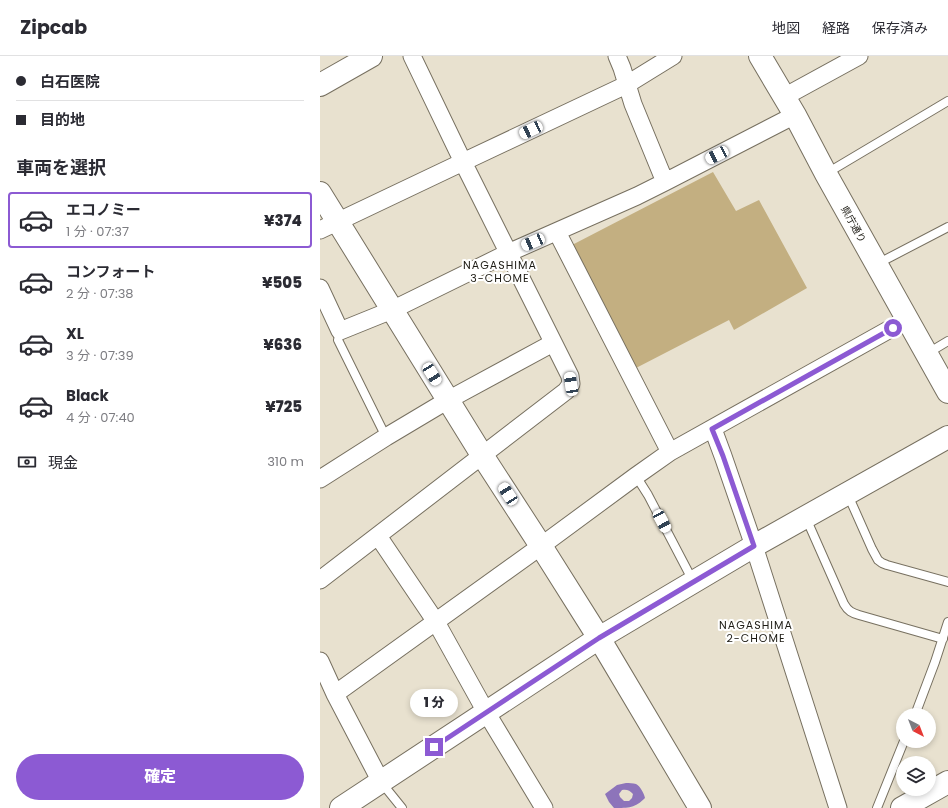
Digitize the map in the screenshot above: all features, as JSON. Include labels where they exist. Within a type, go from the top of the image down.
[{"type":"main road","points":[[320,86],[371,56]]},
{"type":"main road","name":"県庁通り","points":[[760,56],[790,106],[826,174],[948,392]]},
{"type":"main road","points":[[320,193],[329,226],[392,310],[482,455],[542,546],[599,638],[700,808]]},
{"type":"main road","points":[[341,808],[599,638],[754,546],[948,437]]},
{"type":"main road","points":[[902,808],[948,782]]},
{"type":"street","points":[[320,580],[566,391],[571,384],[570,376],[412,56]]},
{"type":"street","points":[[617,56],[633,104],[665,182]]},
{"type":"street","points":[[329,226],[626,85],[673,56]]},
{"type":"street","points":[[320,288],[340,331],[392,310],[508,253],[665,182],[790,106],[859,56]]},
{"type":"street","points":[[557,232],[670,452]]},
{"type":"street","points":[[335,694],[542,546],[670,452],[908,319]]},
{"type":"street","points":[[320,479],[448,400],[553,343]]},
{"type":"street","points":[[712,429],[723,456],[754,546],[838,808]]},
{"type":"street","points":[[378,536],[436,622],[486,712],[544,808]]},
{"type":"street","points":[[320,661],[335,694],[381,782]]},
{"type":"lane","points":[[826,174],[948,101]]},
{"type":"lane","points":[[876,264],[948,227]]},
{"type":"lane","points":[[340,331],[338,340],[386,437]]},
{"type":"lane","points":[[927,354],[948,341]]},
{"type":"lane","points":[[636,476],[648,495],[694,582]]},
{"type":"lane","points":[[847,494],[878,560],[887,565],[948,582]]},
{"type":"lane","points":[[806,517],[848,610],[852,613],[943,639]]},
{"type":"lane","points":[[918,708],[948,622]]},
{"type":"lane","points":[[877,808],[901,748]]},
{"type":"lane","points":[[381,782],[402,808]]},
{"type":"shaded area","points":[[713,172],[736,211],[759,200],[807,288],[734,330],[729,320],[636,368],[572,245]]},
{"type":"shaded area","points":[[626,783],[636,784],[642,790],[645,798],[638,804],[631,807],[614,808],[605,794],[617,785]],"holes":[[[622,790],[629,791],[633,794],[629,801],[624,801],[620,797],[619,794]]]},
{"type":"district","name":"NAGASHIMA 3-CHOME","points":[[500,271]]},
{"type":"district","name":"NAGASHIMA 2-CHOME","points":[[756,631]]},
{"type":"route","points":[[434,747],[599,638],[754,546],[723,456],[712,429],[893,328]]}]
